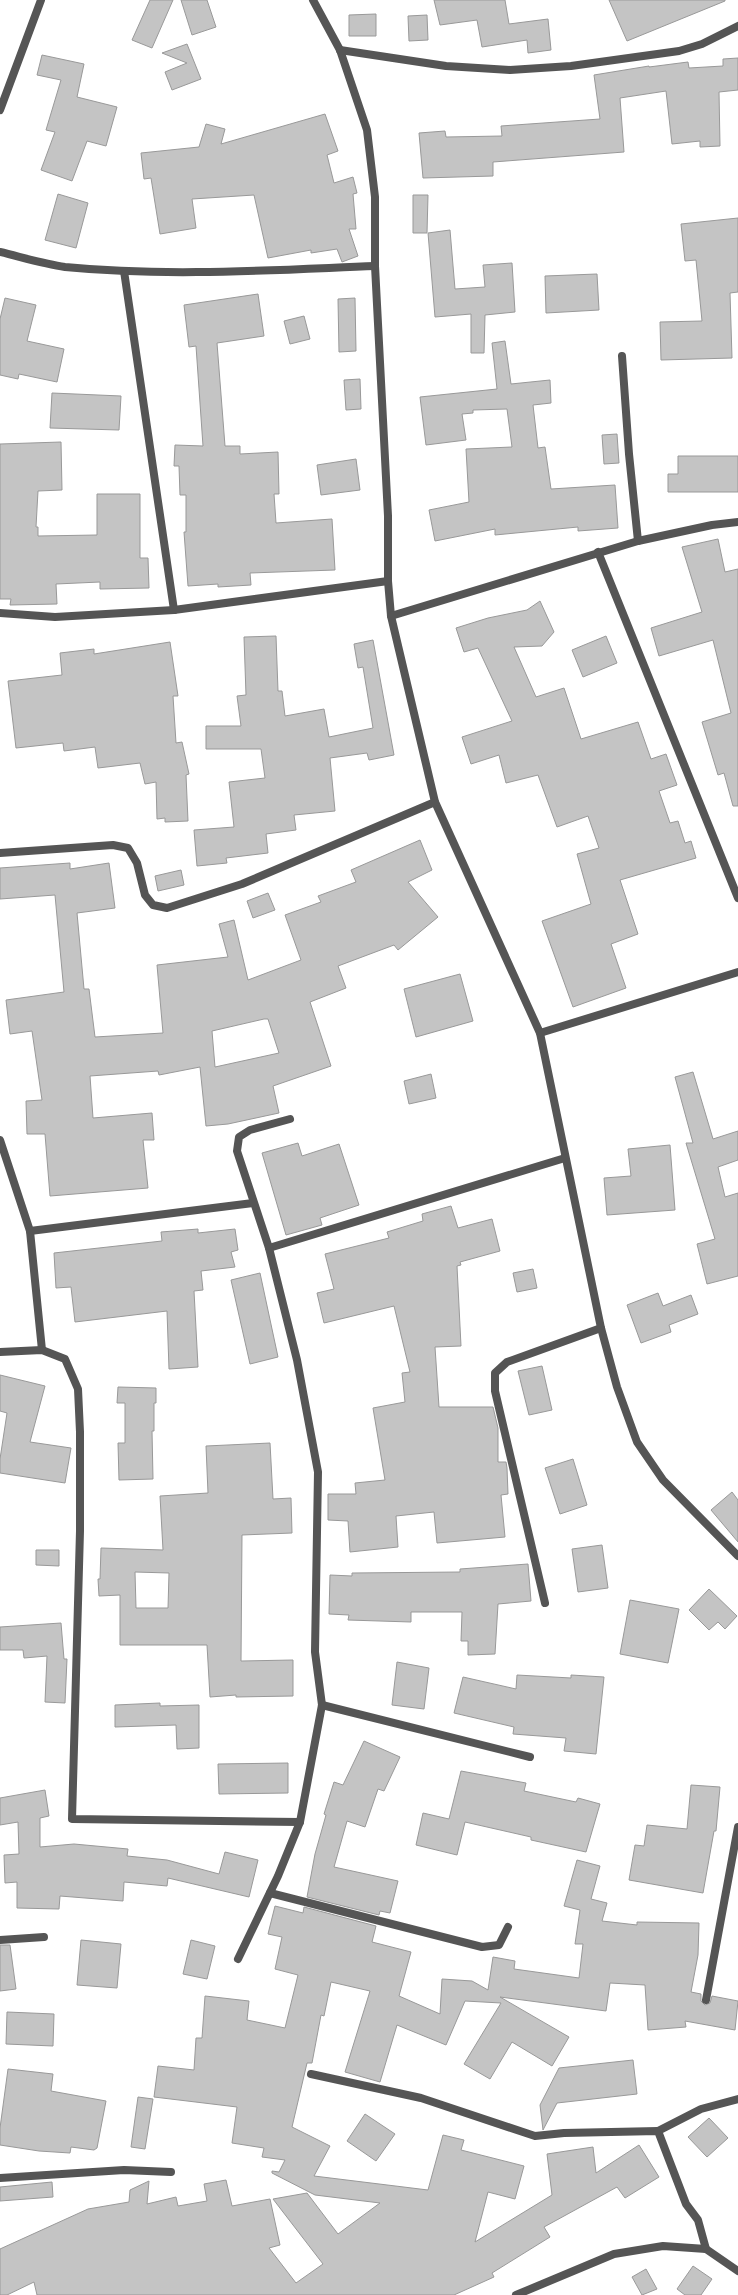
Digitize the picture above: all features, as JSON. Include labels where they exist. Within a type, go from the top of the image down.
[{"type":"street","points":[[0,110],[41,0]]},
{"type":"street","points":[[313,0],[340,50],[367,130],[375,198],[375,266],[388,516],[388,581],[391,616],[435,802],[540,1033],[601,1328],[617,1387],[637,1442],[663,1480],[738,1556]]},
{"type":"street","points":[[340,50],[446,66],[510,70],[571,66],[679,51],[702,44],[738,26]]},
{"type":"street","points":[[0,252],[64,267],[124,271],[216,272],[375,266]]},
{"type":"street","points":[[124,271],[174,610]]},
{"type":"street","points":[[622,356],[629,454],[638,541]]},
{"type":"street","points":[[391,616],[638,541],[712,525],[738,522]]},
{"type":"street","points":[[598,552],[738,898]]},
{"type":"street","points":[[0,613],[55,617],[174,610],[388,581]]},
{"type":"street","points":[[0,853],[113,845],[128,848],[137,863],[144,895],[153,905],[167,908],[242,884],[435,802]]},
{"type":"street","points":[[540,1033],[738,972]]},
{"type":"street","points":[[238,1958],[270,1893],[300,1822],[322,1705],[315,1652],[318,1472],[297,1360],[269,1248],[237,1151],[239,1137],[250,1130],[290,1119]]},
{"type":"street","points":[[0,1140],[30,1231],[42,1350]]},
{"type":"street","points":[[269,1248],[565,1158]]},
{"type":"street","points":[[30,1231],[253,1203]]},
{"type":"street","points":[[545,1603],[495,1391],[494,1373],[507,1362],[601,1328]]},
{"type":"street","points":[[0,1352],[42,1350],[65,1360],[78,1389],[80,1531],[72,1819],[300,1822]]},
{"type":"street","points":[[322,1705],[530,1757]]},
{"type":"street","points":[[706,2000],[738,1828]]},
{"type":"street","points":[[270,1893],[482,1948],[499,1945],[508,1927]]},
{"type":"street","points":[[0,1940],[44,1938]]},
{"type":"street","points":[[311,2074],[421,2098],[535,2136],[564,2133],[658,2131],[701,2109],[738,2099]]},
{"type":"street","points":[[658,2131],[686,2204],[698,2220],[706,2249]]},
{"type":"street","points":[[0,2178],[124,2170],[171,2172]]},
{"type":"street","points":[[516,2295],[614,2254],[663,2246],[706,2249],[738,2271]]},
{"type":"building","points":[[150,0],[173,0],[152,48],[132,40]]},
{"type":"building","points":[[181,0],[207,0],[216,27],[192,35]]},
{"type":"building","points":[[434,0],[505,0],[509,24],[548,19],[551,50],[528,53],[527,40],[482,47],[477,20],[440,25]]},
{"type":"building","points":[[609,0],[725,0],[725,1],[627,41]]},
{"type":"building","points":[[376,14],[376,36],[349,36],[349,15]]},
{"type":"building","points":[[427,15],[428,40],[409,41],[408,16]]},
{"type":"building","points":[[187,44],[201,79],[172,90],[165,72],[187,63],[162,53]]},
{"type":"building","points":[[42,55],[84,64],[77,97],[117,107],[106,146],[87,141],[72,181],[41,170],[55,132],[46,130],[61,80],[37,75]]},
{"type":"building","points":[[738,58],[738,90],[719,92],[720,146],[700,147],[700,141],[672,144],[666,91],[620,98],[624,152],[493,162],[493,176],[423,178],[419,133],[445,131],[446,137],[502,136],[501,126],[600,119],[594,75],[649,66],[688,62],[689,68],[723,66],[723,59]]},
{"type":"building","points":[[325,114],[338,151],[327,155],[334,183],[353,177],[357,193],[353,194],[356,229],[349,229],[358,256],[342,262],[337,249],[311,253],[311,250],[268,258],[254,195],[192,199],[196,228],[160,234],[151,178],[144,179],[141,153],[199,147],[206,124],[225,129],[221,144]]},
{"type":"building","points":[[58,194],[88,203],[76,248],[45,240]]},
{"type":"building","points":[[413,195],[428,195],[427,233],[413,233]]},
{"type":"building","points":[[738,218],[738,292],[730,293],[732,358],[661,360],[660,322],[702,321],[696,260],[685,261],[681,224]]},
{"type":"building","points":[[450,230],[455,289],[485,287],[483,265],[512,263],[515,312],[485,315],[484,353],[471,353],[471,314],[435,317],[428,233]]},
{"type":"building","points":[[597,274],[599,310],[546,313],[545,276]]},
{"type":"building","points":[[258,294],[264,336],[217,343],[225,446],[240,446],[240,454],[278,452],[279,494],[274,494],[276,523],[332,519],[335,570],[250,573],[251,585],[218,587],[218,584],[188,586],[184,532],[186,532],[186,495],[180,495],[179,466],[174,466],[175,445],[203,446],[196,346],[189,347],[184,305]]},
{"type":"building","points":[[5,298],[36,305],[27,341],[64,349],[57,382],[19,374],[18,379],[0,375],[0,319]]},
{"type":"building","points":[[355,298],[356,351],[339,352],[338,299]]},
{"type":"building","points":[[304,316],[310,339],[290,344],[284,321]]},
{"type":"building","points":[[505,341],[511,384],[550,380],[551,403],[533,405],[538,448],[545,447],[551,489],[615,485],[618,528],[578,531],[578,527],[495,535],[495,529],[435,541],[429,510],[469,502],[466,449],[512,447],[507,409],[473,410],[473,413],[462,414],[466,440],[426,445],[420,397],[497,389],[492,343]]},
{"type":"building","points":[[360,379],[361,409],[346,410],[344,380]]},
{"type":"building","points":[[52,393],[121,396],[119,430],[50,428]]},
{"type":"building","points":[[617,434],[619,463],[604,464],[602,435]]},
{"type":"building","points":[[61,442],[62,490],[38,491],[36,527],[38,527],[38,536],[97,535],[97,494],[140,494],[140,558],[148,558],[149,588],[100,589],[100,582],[56,584],[57,604],[10,605],[11,599],[0,599],[0,444]]},
{"type":"building","points":[[678,456],[738,456],[738,492],[668,492],[668,474],[678,474]]},
{"type":"building","points":[[356,459],[360,490],[321,495],[317,465]]},
{"type":"building","points":[[718,539],[725,572],[738,569],[738,806],[733,806],[724,773],[718,775],[702,722],[731,713],[713,640],[659,656],[651,628],[702,612],[682,547]]},
{"type":"building","points":[[540,601],[554,632],[542,646],[514,647],[536,697],[564,688],[581,739],[638,722],[651,759],[666,754],[677,785],[659,791],[670,823],[678,821],[685,843],[691,841],[696,858],[620,880],[638,934],[611,944],[626,988],[573,1007],[542,921],[591,904],[577,854],[599,848],[588,816],[557,827],[538,775],[506,783],[499,755],[471,764],[462,737],[512,721],[478,648],[464,652],[456,628],[488,618],[527,610]]},
{"type":"building","points":[[276,636],[278,691],[282,691],[285,716],[324,709],[329,737],[373,728],[363,667],[358,668],[354,644],[373,640],[394,755],[369,760],[367,753],[330,758],[335,811],[294,815],[296,830],[266,834],[268,853],[226,858],[227,863],[197,866],[194,830],[234,827],[229,782],[265,778],[261,749],[206,749],[206,726],[241,726],[237,696],[246,695],[244,637]]},
{"type":"building","points":[[606,636],[617,663],[583,677],[572,650]]},
{"type":"building","points":[[170,642],[178,696],[173,696],[176,743],[182,742],[189,774],[186,775],[188,821],[165,822],[165,818],[157,819],[156,782],[145,784],[140,763],[98,768],[95,747],[64,751],[63,743],[16,748],[8,681],[62,675],[60,653],[94,649],[94,654]]},
{"type":"building","points":[[420,840],[432,870],[408,882],[438,917],[398,950],[394,945],[338,966],[346,988],[310,1002],[331,1066],[273,1086],[279,1113],[228,1124],[206,1126],[200,1067],[159,1075],[158,1071],[90,1076],[93,1118],[152,1113],[154,1140],[143,1140],[148,1188],[50,1196],[45,1134],[27,1134],[26,1101],[42,1100],[32,1031],[10,1034],[6,1000],[64,992],[55,895],[0,899],[0,868],[70,863],[70,869],[109,863],[115,908],[77,913],[84,989],[89,989],[95,1037],[163,1033],[157,965],[228,957],[219,924],[234,920],[248,980],[301,960],[285,915],[321,902],[318,896],[356,882],[351,870]],"holes":[[[268,1019],[279,1053],[215,1067],[212,1031]]]},
{"type":"building","points":[[181,870],[184,885],[158,891],[155,876]]},
{"type":"building","points":[[268,893],[275,910],[253,918],[247,901]]},
{"type":"building","points":[[460,974],[473,1021],[416,1037],[404,989]]},
{"type":"building","points":[[693,1072],[713,1139],[738,1131],[738,1160],[718,1167],[725,1197],[738,1193],[738,1276],[707,1284],[697,1244],[715,1239],[686,1143],[693,1143],[675,1077]]},
{"type":"building","points":[[431,1074],[436,1098],[409,1104],[404,1081]]},
{"type":"building","points":[[298,1143],[302,1156],[339,1144],[359,1205],[320,1218],[322,1225],[286,1235],[262,1153]]},
{"type":"building","points":[[670,1145],[675,1210],[607,1215],[604,1178],[631,1176],[628,1149]]},
{"type":"building","points":[[451,1206],[458,1228],[492,1219],[500,1251],[460,1262],[461,1265],[457,1266],[461,1346],[435,1347],[439,1407],[493,1407],[498,1428],[498,1462],[506,1462],[507,1468],[508,1494],[501,1495],[505,1537],[437,1543],[434,1512],[396,1516],[398,1547],[350,1552],[348,1521],[328,1520],[328,1494],[356,1494],[355,1483],[385,1480],[373,1408],[405,1402],[402,1373],[410,1372],[394,1306],[324,1323],[317,1293],[334,1289],[325,1254],[389,1238],[387,1232],[423,1221],[422,1214]]},
{"type":"building","points":[[198,1229],[198,1233],[235,1229],[238,1250],[231,1252],[235,1267],[201,1271],[203,1290],[194,1291],[198,1367],[169,1369],[167,1311],[75,1322],[71,1287],[56,1288],[54,1253],[162,1241],[161,1232]]},
{"type":"building","points":[[533,1269],[537,1288],[517,1292],[513,1273]]},
{"type":"building","points":[[260,1273],[278,1357],[250,1364],[231,1280]]},
{"type":"building","points":[[658,1293],[663,1306],[691,1295],[698,1314],[669,1325],[671,1332],[641,1343],[627,1305]]},
{"type":"building","points":[[542,1366],[552,1410],[529,1415],[518,1371]]},
{"type":"building","points":[[0,1375],[45,1386],[30,1442],[71,1448],[65,1483],[0,1473],[0,1459],[7,1413],[0,1411]]},
{"type":"building","points":[[118,1387],[156,1388],[156,1403],[154,1403],[154,1431],[152,1431],[153,1479],[119,1480],[118,1443],[125,1443],[125,1403],[117,1403]]},
{"type":"building","points":[[270,1443],[273,1499],[291,1498],[292,1533],[242,1535],[241,1661],[293,1660],[293,1696],[236,1697],[236,1695],[210,1697],[207,1645],[120,1645],[120,1595],[99,1596],[98,1579],[100,1579],[101,1548],[163,1550],[160,1496],[208,1493],[206,1446]],"holes":[[[135,1572],[169,1573],[168,1608],[136,1608]]]},
{"type":"building","points":[[573,1459],[587,1505],[560,1514],[545,1468]]},
{"type":"building","points":[[732,1492],[738,1500],[738,1542],[711,1510]]},
{"type":"building","points":[[602,1545],[608,1588],[578,1592],[572,1549]]},
{"type":"building","points":[[36,1550],[59,1550],[59,1566],[36,1565]]},
{"type":"building","points":[[528,1564],[531,1601],[498,1604],[495,1654],[468,1655],[468,1641],[461,1641],[462,1612],[411,1612],[411,1622],[348,1620],[349,1615],[329,1614],[330,1575],[352,1576],[352,1573],[460,1572],[460,1569]]},
{"type":"building","points":[[709,1589],[737,1616],[725,1629],[718,1622],[709,1630],[689,1610]]},
{"type":"building","points":[[630,1600],[679,1609],[668,1663],[620,1654]]},
{"type":"building","points":[[61,1623],[64,1659],[67,1659],[65,1703],[45,1702],[47,1656],[24,1658],[23,1650],[0,1650],[0,1627]]},
{"type":"building","points":[[397,1662],[429,1668],[424,1709],[392,1705]]},
{"type":"building","points":[[517,1675],[571,1678],[571,1675],[604,1677],[596,1754],[564,1751],[566,1738],[513,1734],[514,1727],[454,1713],[463,1677],[516,1689]]},
{"type":"building","points":[[160,1703],[160,1706],[199,1705],[199,1748],[177,1749],[176,1725],[115,1727],[115,1705]]},
{"type":"building","points":[[364,1741],[400,1757],[384,1791],[378,1789],[365,1827],[347,1821],[334,1867],[398,1881],[390,1913],[380,1911],[379,1915],[307,1897],[315,1854],[326,1815],[324,1814],[334,1782],[343,1785]]},
{"type":"building","points":[[288,1763],[288,1793],[219,1794],[218,1764]]},
{"type":"building","points":[[461,1771],[526,1783],[524,1791],[576,1802],[578,1798],[600,1804],[586,1852],[531,1840],[531,1837],[465,1822],[457,1855],[416,1845],[423,1813],[449,1819]]},
{"type":"building","points":[[691,1785],[720,1787],[716,1831],[714,1831],[703,1893],[629,1880],[635,1845],[644,1846],[647,1825],[687,1829]]},
{"type":"building","points":[[45,1790],[49,1816],[40,1818],[40,1847],[74,1844],[128,1849],[127,1856],[167,1860],[219,1874],[225,1852],[258,1860],[249,1897],[168,1878],[167,1886],[124,1882],[123,1901],[60,1896],[59,1909],[17,1908],[17,1882],[5,1883],[4,1855],[19,1854],[18,1822],[0,1825],[0,1798]]},
{"type":"building","points":[[577,1860],[600,1866],[591,1899],[607,1903],[602,1921],[637,1925],[637,1922],[699,1923],[698,1955],[691,1992],[701,1994],[701,2001],[705,2005],[710,2003],[712,1996],[738,2001],[735,2030],[685,2021],[686,2027],[648,2030],[645,1985],[610,1983],[606,2011],[500,1997],[569,2037],[552,2066],[512,2042],[490,2079],[464,2064],[501,2003],[465,2001],[446,2045],[397,2025],[380,2082],[345,2072],[370,1991],[331,1982],[324,2016],[321,2015],[312,2063],[307,2063],[292,2127],[330,2146],[314,2176],[428,2190],[443,2135],[464,2140],[461,2150],[524,2166],[515,2199],[488,2192],[475,2242],[552,2195],[547,2154],[593,2147],[596,2173],[639,2145],[659,2177],[625,2198],[617,2187],[544,2227],[550,2237],[492,2273],[494,2277],[454,2295],[37,2295],[34,2282],[7,2295],[0,2295],[0,2249],[88,2209],[129,2202],[130,2190],[149,2181],[147,2204],[176,2197],[178,2206],[207,2201],[204,2184],[226,2180],[232,2206],[270,2199],[280,2245],[269,2248],[296,2283],[323,2264],[273,2199],[307,2193],[338,2234],[380,2203],[315,2195],[272,2173],[272,2171],[279,2172],[285,2160],[262,2157],[264,2148],[232,2143],[237,2107],[154,2097],[158,2066],[194,2070],[196,2038],[202,2038],[205,1996],[249,2001],[247,2020],[285,2028],[298,1975],[275,1969],[282,1937],[268,1934],[275,1906],[303,1913],[304,1907],[376,1926],[372,1942],[411,1952],[399,1996],[440,2014],[442,1979],[472,1981],[488,1990],[493,1957],[515,1961],[514,1969],[579,1978],[583,1944],[575,1944],[580,1910],[564,1906]]},
{"type":"building","points":[[81,1940],[121,1944],[117,1988],[77,1985]]},
{"type":"building","points":[[191,1940],[215,1946],[207,1979],[183,1974]]},
{"type":"building","points":[[0,1945],[10,1945],[16,1989],[0,1991]]},
{"type":"building","points":[[7,2012],[54,2014],[53,2046],[6,2044]]},
{"type":"building","points":[[633,2060],[637,2094],[557,2103],[543,2130],[540,2105],[559,2068]]},
{"type":"building","points":[[8,2069],[53,2074],[51,2091],[106,2101],[97,2148],[94,2150],[71,2147],[70,2153],[39,2151],[0,2145],[0,2128]]},
{"type":"building","points":[[138,2097],[153,2099],[145,2149],[131,2147]]},
{"type":"building","points":[[365,2114],[395,2134],[376,2161],[347,2141]]},
{"type":"building","points":[[709,2118],[728,2138],[707,2157],[688,2137]]},
{"type":"building","points":[[52,2182],[53,2197],[0,2201],[0,2187]]},
{"type":"building","points":[[693,2266],[712,2279],[701,2295],[685,2295],[677,2289]]},
{"type":"building","points":[[646,2269],[657,2289],[642,2295],[632,2277]]}]
